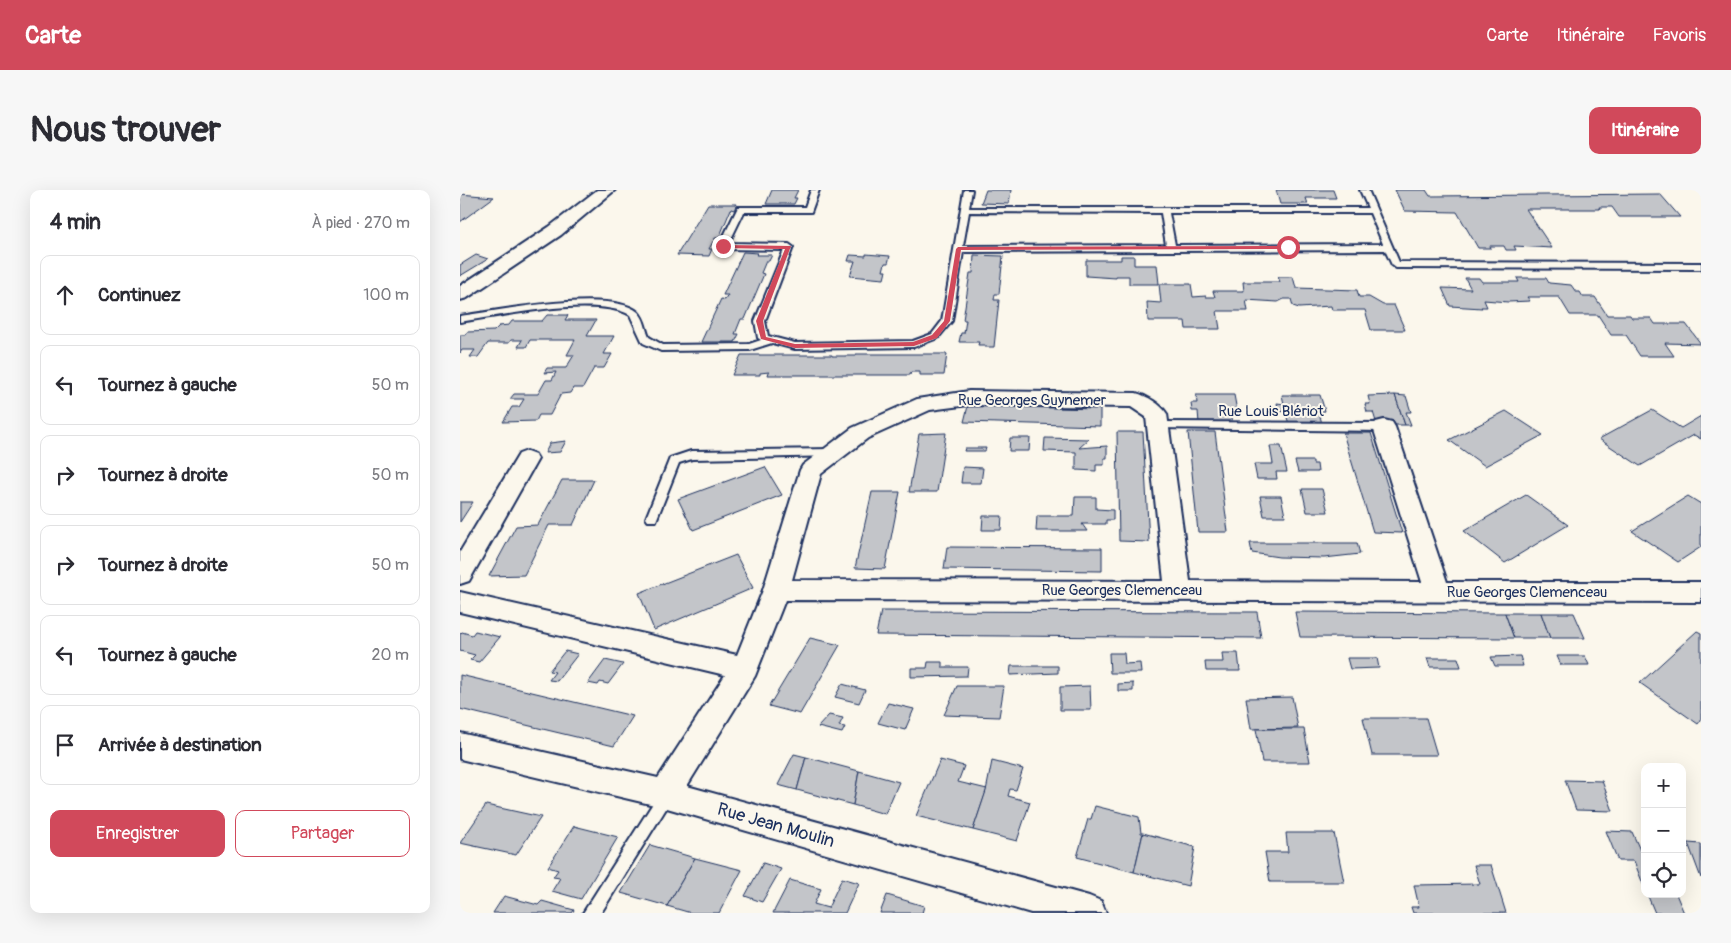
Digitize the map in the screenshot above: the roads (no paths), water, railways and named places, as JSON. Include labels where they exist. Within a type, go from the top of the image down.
[{"type":"street","points":[[460,294],[555,231],[607,190]]},
{"type":"street","name":"Rue Georges Guynemer","points":[[776,590],[811,470],[860,433],[925,404],[969,398],[1136,400],[1156,414],[1178,590]]},
{"type":"street","points":[[1384,427],[1438,592]]},
{"type":"street","points":[[460,574],[527,459]]},
{"type":"street","points":[[667,794],[670,786],[745,668],[776,590]]},
{"type":"street","name":"Rue Georges Clemenceau","points":[[776,590],[1701,592]]},
{"type":"street","points":[[460,602],[745,668]]},
{"type":"street","name":"Rue Jean Moulin","points":[[460,746],[667,794],[1089,913]]},
{"type":"lane","points":[[815,190],[808,210],[741,209],[723,246],[788,247],[760,321],[763,338],[795,346],[914,344],[935,336],[947,321],[968,190]]},
{"type":"lane","points":[[1364,190],[1396,265],[1701,266]]},
{"type":"lane","points":[[965,210],[1373,211]]},
{"type":"lane","points":[[1165,211],[1171,248]]},
{"type":"lane","points":[[958,249],[1388,247]]},
{"type":"lane","points":[[460,319],[584,304],[615,306],[630,310],[640,320],[642,334],[648,342],[661,348],[750,348],[773,340]]},
{"type":"lane","name":"Rue Louis Blériot","points":[[1158,426],[1384,427]]},
{"type":"lane","points":[[652,518],[674,461],[692,455],[834,453]]},
{"type":"lane","points":[[590,913],[667,794]]}]
